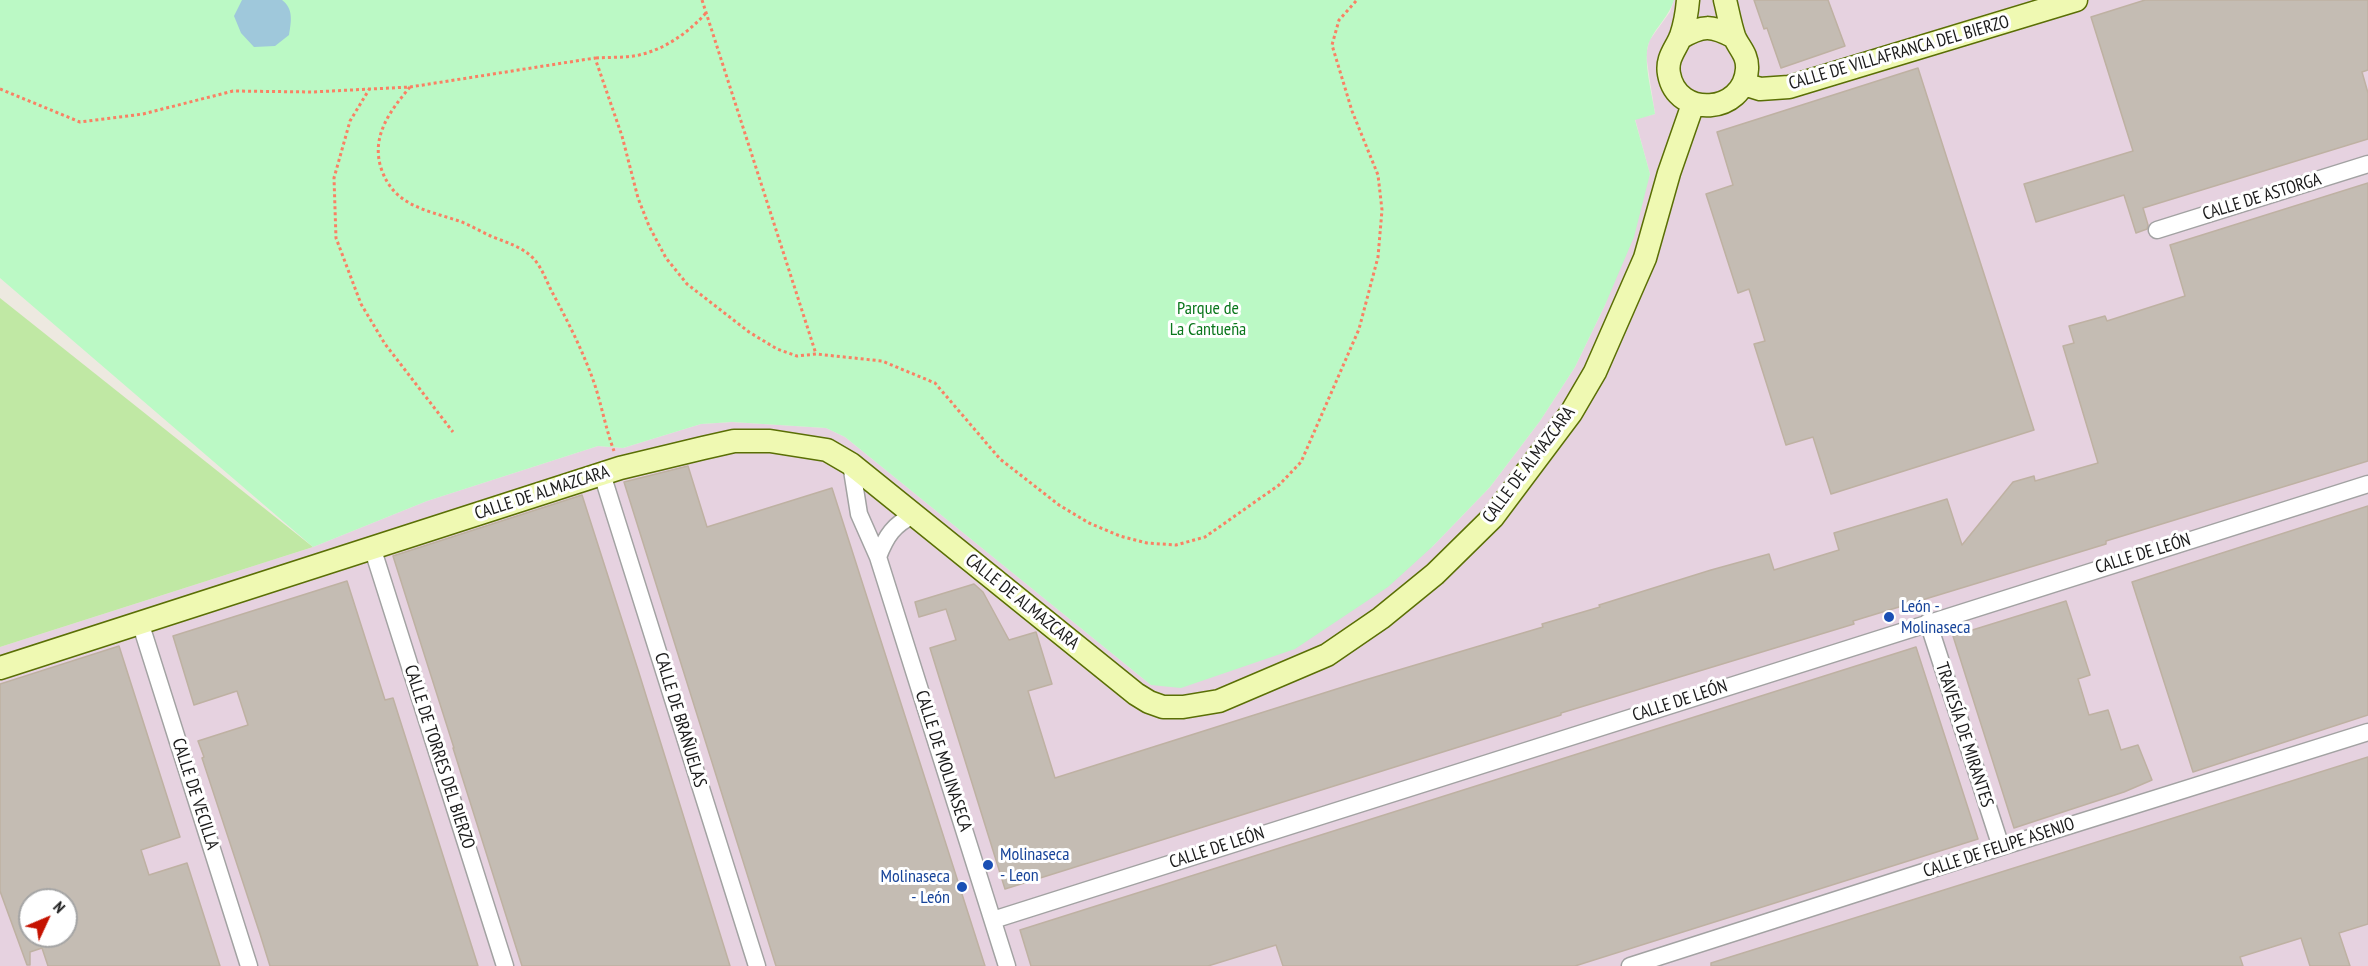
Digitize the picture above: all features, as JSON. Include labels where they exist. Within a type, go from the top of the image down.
[{"type":"street","points":[[1688,0],[1687,15],[1680,38],[1670,55],[1669,74],[1677,92],[1693,104],[1707,107],[1722,104],[1735,96],[1744,84],[1748,68],[1744,51],[1734,37],[1725,0]]},
{"type":"street","name":"CALLE DE VILLAFRANCA DEL BIERZO","points":[[1744,84],[1760,89],[1789,87],[2076,0]]},
{"type":"street","points":[[1680,38],[1697,28],[1717,28],[1734,37]]},
{"type":"street","name":"CALLE DE ALMAZCARA","points":[[0,668],[611,471],[734,441],[770,441],[827,450],[851,464],[1136,694],[1149,702],[1163,707],[1183,707],[1218,701],[1327,655],[1382,618],[1435,573],[1493,517],[1571,413],[1595,372],[1645,258],[1669,172],[1693,104]]},
{"type":"street","name":"CALLE DE ASTORGA","points":[[2157,230],[2368,164]]},
{"type":"street","name":"CALLE DE MOLINASECA","points":[[851,464],[859,514],[878,557],[1008,966]]},
{"type":"street","name":"CALLE DE BRAÑUELAS","points":[[611,471],[757,966]]},
{"type":"street","name":"CALLE DE LEÓN","points":[[993,920],[2368,484]]},
{"type":"street","points":[[878,557],[891,530],[902,520],[914,515]]},
{"type":"street","name":"CALLE DE TORRES DEL BIERZO","points":[[372,547],[505,966]]},
{"type":"street","name":"CALLE DE VECILLA","points":[[140,622],[249,966]]},
{"type":"street","name":"TRAVESÍA DE MIRANTES","points":[[1928,622],[2001,847]]},
{"type":"street","name":"CALLE DE FELIPE ASENJO","points":[[1630,966],[2368,732]]},
{"type":"path","points":[[702,0],[816,354]]},
{"type":"path","points":[[595,58],[622,136],[638,198],[649,226],[666,258],[687,284],[749,332],[777,349],[797,356],[816,354],[882,361],[935,383],[1000,459],[1059,505],[1089,523],[1120,536],[1147,543],[1176,545],[1205,537],[1279,485],[1301,462],[1359,329],[1377,257],[1382,210],[1378,175],[1352,111],[1332,45],[1339,20],[1357,0]]},
{"type":"path","points":[[0,89],[80,122],[143,114],[233,91],[312,92],[410,87],[595,58],[638,56],[672,43],[706,13]]},
{"type":"path","points":[[410,87],[397,102],[380,130],[377,152],[382,172],[391,188],[403,200],[421,211],[458,221],[519,247],[535,260],[568,321],[593,378],[605,428],[611,471]]},
{"type":"path","points":[[370,88],[350,121],[334,178],[336,238],[361,304],[385,344],[453,432]]},
{"type":"shaded area","points":[[1674,0],[2368,0],[2368,966],[0,966],[0,647],[313,547],[427,501],[598,446],[623,448],[701,424],[732,422],[826,428],[845,437],[1151,685],[1432,547],[1490,487],[1540,421],[1575,367],[1605,305],[1650,174],[1635,119],[1655,114],[1646,55],[1649,41],[1670,12]]},
{"type":"green space","name":"Parque de La Cantueña","points":[[0,0],[1674,0],[1648,47],[1647,66],[1655,114],[1635,120],[1650,174],[1634,237],[1575,367],[1540,421],[1490,487],[1432,547],[1388,587],[1295,649],[1181,688],[1151,685],[845,437],[826,428],[732,422],[701,424],[623,448],[598,446],[427,501],[313,547],[0,278]]},
{"type":"green space","points":[[0,298],[313,547],[0,647]]},
{"type":"water","points":[[242,0],[282,0],[290,12],[289,35],[275,46],[254,47],[241,33],[234,16]]},
{"type":"building","points":[[1754,0],[1828,0],[1845,46],[1781,68]]},
{"type":"building","points":[[2145,0],[2368,0],[2368,70],[2362,72],[2368,93],[2368,139],[2143,208],[2147,229],[2136,233],[2124,195],[2036,222],[2024,184],[2133,151],[2091,17]]},
{"type":"building","points":[[1918,68],[2034,430],[1831,494],[1813,437],[1786,445],[1754,344],[1765,341],[1749,289],[1738,293],[1706,194],[1733,185],[1717,132]]},
{"type":"building","points":[[2368,183],[2368,461],[2106,541],[2106,544],[1853,621],[1854,624],[1561,713],[1561,715],[1005,889],[930,648],[956,640],[946,609],[919,617],[915,602],[974,584],[983,592],[1009,640],[1036,632],[1052,684],[1028,691],[1055,778],[1365,680],[1543,627],[1542,624],[1711,570],[1769,554],[1774,570],[1839,550],[1834,533],[1947,499],[1962,545],[2013,482],[2034,476],[2035,481],[2098,463],[2063,346],[2074,343],[2069,326],[2105,316],[2107,321],[2185,296],[2170,245]]},
{"type":"building","points":[[688,466],[707,527],[832,488],[985,966],[776,966],[624,482]]},
{"type":"building","points":[[582,495],[730,966],[522,966],[453,748],[393,556]]},
{"type":"building","points":[[2368,506],[2368,715],[2193,772],[2132,582]]},
{"type":"building","points":[[347,581],[385,700],[393,698],[478,966],[270,966],[198,741],[248,725],[237,691],[194,705],[173,636]]},
{"type":"building","points":[[2066,601],[2090,675],[2078,679],[2089,715],[2108,710],[2121,750],[2138,745],[2152,780],[2124,792],[2014,828],[1953,636]]},
{"type":"building","points":[[119,646],[180,837],[141,850],[149,875],[187,863],[220,966],[48,966],[42,948],[78,948],[78,888],[18,888],[18,940],[0,891],[0,684]]},
{"type":"building","points":[[1916,647],[1978,839],[1575,966],[1283,966],[1276,945],[1208,966],[1031,966],[1020,930]]},
{"type":"building","points":[[2368,757],[2368,924],[2339,933],[2350,966],[2310,966],[2301,938],[2240,957],[2243,966],[1711,966],[1711,963]]},
{"type":"building","points":[[21,948],[42,948],[30,952],[30,965],[27,965]]},
{"type":"place","name":"León - Molinaseca","points":[[1889,617]]},
{"type":"place","name":"Molinaseca - Leon","points":[[988,865]]},
{"type":"place","name":"Molinaseca - León","points":[[962,887]]}]
